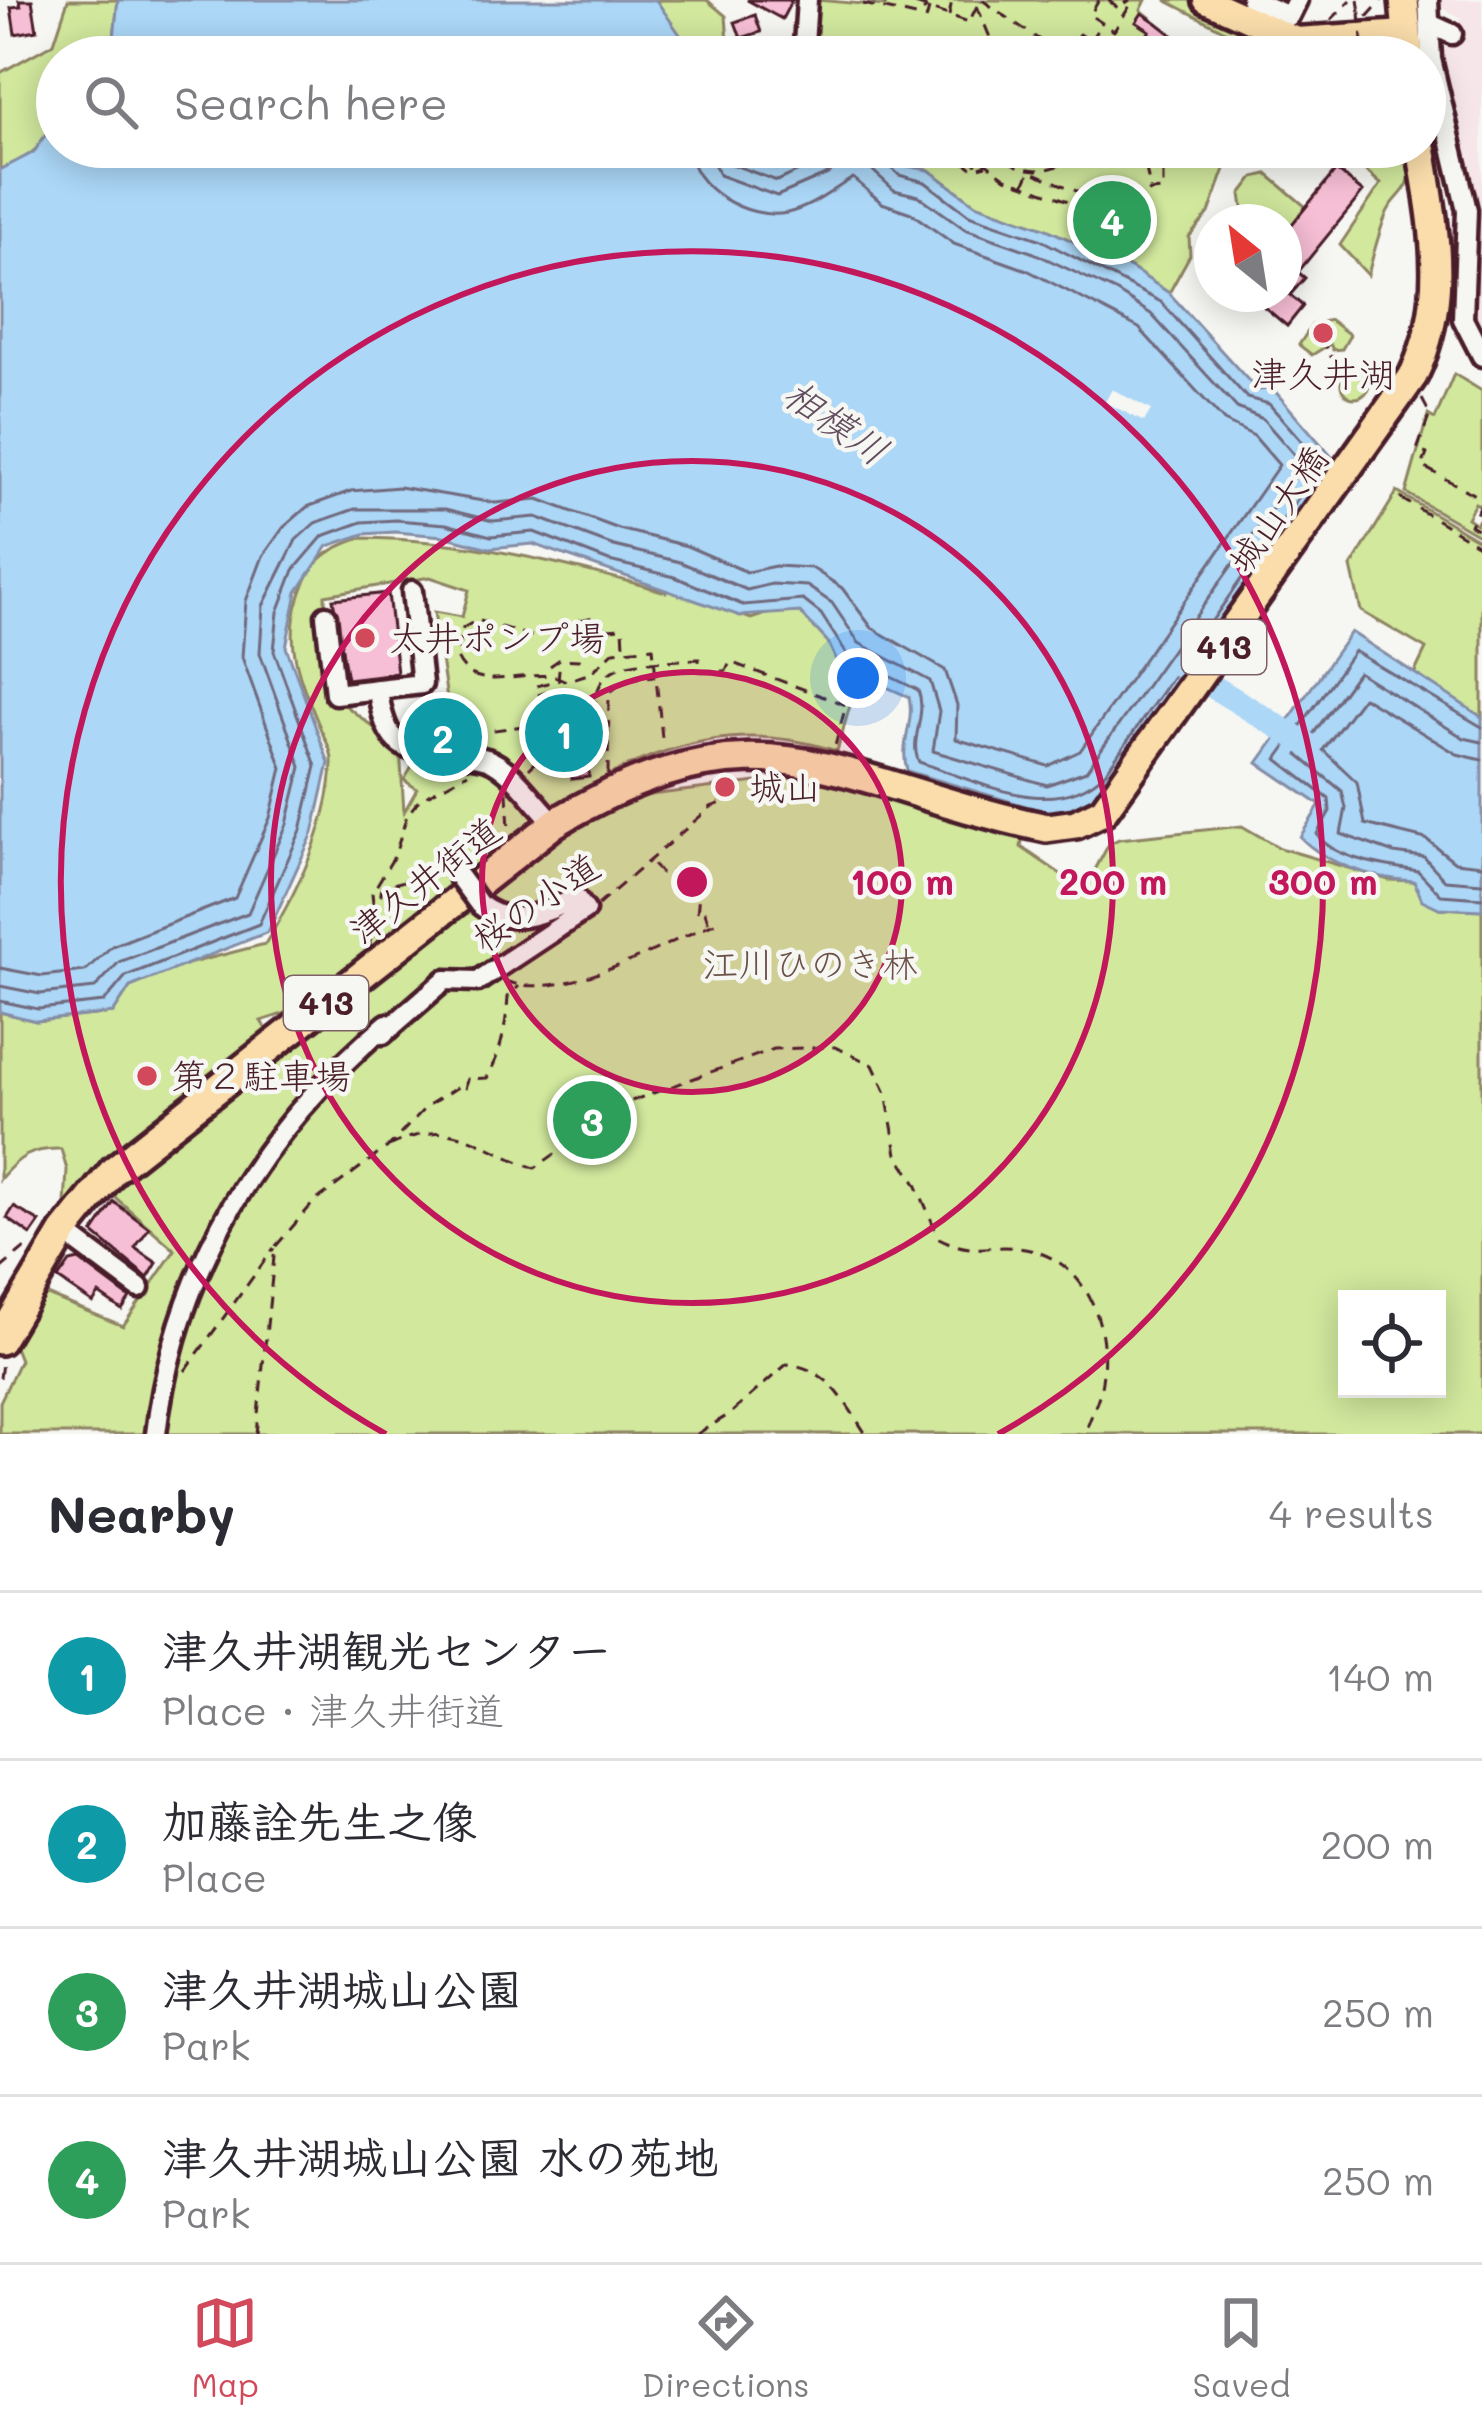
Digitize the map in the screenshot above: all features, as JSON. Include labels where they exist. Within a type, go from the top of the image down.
[{"type":"highway","points":[[1404,0],[1414,36]]},
{"type":"highway","name":"413","points":[[1413,390],[1428,346],[1438,288],[1424,168]]},
{"type":"highway","name":"城山大橋","points":[[1023,823],[1047,828],[1076,824],[1114,802],[1390,413],[1413,390]]},
{"type":"highway","name":"津久井街道","points":[[0,1340],[53,1237],[114,1170],[555,823],[634,781],[670,769],[763,758],[832,765],[1023,823]]},
{"type":"main road","points":[[1206,0],[1264,36]]},
{"type":"street","points":[[805,36],[808,0]]},
{"type":"street","points":[[1251,0],[1289,16],[1297,0]]},
{"type":"street","points":[[1416,36],[1428,0]]},
{"type":"street","points":[[1434,36],[1452,34]]},
{"type":"street","points":[[1446,126],[1467,211],[1463,319],[1482,356]]},
{"type":"street","points":[[326,616],[334,694],[422,684],[412,591]]},
{"type":"street","points":[[378,689],[390,729],[404,746],[421,755],[495,763],[555,823]]},
{"type":"street","points":[[457,863],[479,904],[490,913],[521,918],[576,898],[584,905],[582,917]]},
{"type":"street","name":"桜の小道","points":[[156,1434],[163,1378],[224,1215],[300,1104],[445,981],[478,981],[582,917]]},
{"type":"street","points":[[53,1237],[140,1288]]},
{"type":"path","points":[[864,2],[886,0]]},
{"type":"path","points":[[948,17],[952,0]]},
{"type":"path","points":[[915,4],[969,22],[982,0],[1034,36]]},
{"type":"path","points":[[994,8],[995,0]]},
{"type":"path","points":[[1099,0],[1090,15],[1114,31],[1131,1]]},
{"type":"path","points":[[1108,0],[1118,8],[1131,1],[1142,5]]},
{"type":"path","points":[[1351,0],[1330,20],[1367,18],[1382,0]]},
{"type":"path","points":[[1358,0],[1362,36]]},
{"type":"path","points":[[864,2],[916,16],[929,7]]},
{"type":"path","points":[[926,20],[929,7]]},
{"type":"path","points":[[977,7],[988,36]]},
{"type":"path","points":[[1093,36],[1102,22]]},
{"type":"path","points":[[992,168],[1112,218],[1116,208]]},
{"type":"path","points":[[1022,168],[1116,208],[1133,207],[1150,190],[1165,186],[1164,168]]},
{"type":"path","points":[[1030,171],[1047,168]]},
{"type":"path","points":[[1146,168],[1150,190]]},
{"type":"path","points":[[1024,184],[1030,171]]},
{"type":"path","points":[[1072,202],[1077,191]]},
{"type":"path","points":[[1324,338],[1327,355],[1413,390],[1430,416],[1417,449],[1427,454],[1423,466],[1482,501],[1470,525],[1482,532]]},
{"type":"path","points":[[1400,498],[1482,547]]},
{"type":"path","points":[[605,629],[604,620],[588,615],[572,626],[534,638],[478,620],[463,628],[455,645],[459,664],[473,676],[558,677],[566,682],[591,673],[606,655],[653,646],[662,738]]},
{"type":"path","points":[[572,626],[572,631],[623,628],[624,648]]},
{"type":"path","points":[[550,666],[560,658],[580,660],[595,630]]},
{"type":"path","points":[[558,677],[560,658]]},
{"type":"path","points":[[588,709],[598,684],[610,671],[699,659],[700,671],[726,670],[730,662],[846,705],[832,754]]},
{"type":"path","points":[[608,776],[607,700],[614,686],[627,679],[655,676]]},
{"type":"path","points":[[558,677],[538,685],[541,694],[554,690],[572,694]]},
{"type":"path","points":[[554,690],[556,712]]},
{"type":"path","points":[[586,692],[606,753]]},
{"type":"path","points":[[539,746],[537,713],[588,709]]},
{"type":"path","points":[[451,736],[538,724]]},
{"type":"path","points":[[594,726],[607,725]]},
{"type":"path","points":[[593,754],[594,726]]},
{"type":"path","points":[[584,755],[606,753]]},
{"type":"path","points":[[540,758],[576,755]]},
{"type":"path","points":[[478,770],[446,783],[413,806],[395,856],[372,892],[375,921],[365,945],[379,929],[382,887],[400,878],[422,880],[508,835],[506,784]]},
{"type":"path","name":"桜の小道","points":[[582,917],[711,807],[727,799],[728,781]]},
{"type":"path","name":"桜の小道","points":[[651,862],[661,873],[673,871],[676,893],[699,893],[697,914],[705,912],[710,925]]},
{"type":"path","points":[[686,890],[698,886]]},
{"type":"path","name":"桜の小道","points":[[389,1146],[427,1106],[458,1087],[465,1090],[466,1079],[478,1082],[492,1073],[495,1049],[509,1027],[508,998],[519,986],[593,975],[718,921]]},
{"type":"path","points":[[172,1379],[199,1358],[236,1294],[314,1202],[389,1146],[443,1131],[498,1147],[514,1161],[536,1168],[626,1103],[774,1049],[835,1047],[872,1065],[886,1093],[897,1154],[939,1238],[962,1250],[1016,1247],[1048,1256],[1074,1272],[1090,1293],[1102,1380],[1085,1434]]},
{"type":"path","points":[[0,1269],[37,1239],[53,1237]]},
{"type":"path","points":[[256,1434],[275,1247]]},
{"type":"path","points":[[0,1358],[4,1370],[0,1378]]},
{"type":"path","points":[[698,1434],[730,1414],[787,1364],[822,1376],[843,1395],[866,1434]]},
{"type":"shaded area","points":[[1439,0],[1482,0],[1482,341],[1469,318],[1474,262],[1446,107],[1446,46],[1460,17],[1439,6]]},
{"type":"green space","points":[[68,0],[118,0],[114,36],[56,36]]},
{"type":"green space","points":[[656,0],[707,0],[726,16],[727,36],[678,36]]},
{"type":"green space","points":[[817,0],[885,6],[887,0],[1146,0],[1141,10],[1157,23],[1146,36],[805,36],[810,5]]},
{"type":"green space","points":[[1165,0],[1192,0],[1262,36],[1235,36]]},
{"type":"green space","points":[[36,53],[36,149],[0,170],[0,73]]},
{"type":"green space","points":[[918,168],[1225,168],[1212,204],[1194,204],[1190,255],[1169,293],[1131,268],[1044,228],[975,204],[929,170]]},
{"type":"green space","points":[[1409,168],[1410,172],[1407,186],[1386,215],[1368,275],[1340,245],[1381,184],[1365,170]]},
{"type":"green space","points":[[1267,174],[1306,207],[1302,212],[1302,204],[1242,204],[1241,194],[1254,177]]},
{"type":"green space","points":[[1330,320],[1350,335],[1342,349],[1333,350],[1330,344],[1312,355],[1299,345],[1312,325]]},
{"type":"green space","points":[[1355,370],[1365,374],[1369,384],[1365,394],[1355,398],[1345,394],[1341,384],[1345,374]]},
{"type":"green space","points":[[1454,374],[1482,391],[1482,507],[1475,503],[1467,518],[1476,524],[1482,515],[1482,537],[1406,493],[1428,415],[1435,419]]},
{"type":"green space","points":[[1397,492],[1482,542],[1482,717],[1413,676],[1426,649],[1361,611],[1351,567]]},
{"type":"green space","points":[[400,539],[515,554],[666,592],[671,588],[751,619],[775,611],[800,612],[828,642],[839,666],[872,682],[851,702],[837,751],[780,739],[727,738],[677,747],[630,765],[539,819],[289,1012],[261,1021],[266,1029],[111,1152],[65,1204],[67,1170],[61,1149],[26,1156],[0,1179],[0,1012],[36,1021],[113,1013],[130,987],[176,967],[265,944],[289,903],[318,835],[332,764],[297,665],[295,616],[314,566],[349,542]],"holes":[[[430,577],[469,590],[462,617],[434,612],[450,719],[429,723],[423,749],[404,780],[417,789],[404,812],[400,748],[327,691],[325,595]]]},
{"type":"green space","name":"江川ひのき林","points":[[815,775],[1023,836],[1021,847],[1084,890],[1109,844],[1119,839],[1242,826],[1280,848],[1389,880],[1414,881],[1439,908],[1482,910],[1482,1434],[0,1434],[0,1402],[20,1360],[15,1347],[45,1294],[123,1326],[175,1250],[109,1192],[563,834],[642,796]]},
{"type":"water","points":[[118,0],[656,0],[681,36],[114,36]]},
{"type":"water","name":"津久井湖","points":[[36,149],[36,168],[929,170],[975,204],[1044,228],[1131,268],[1169,293],[1257,390],[1273,389],[1339,465],[1102,792],[1069,810],[1046,812],[907,771],[909,697],[839,666],[828,642],[800,612],[740,616],[533,544],[489,548],[443,536],[395,532],[364,534],[328,546],[297,592],[286,647],[329,763],[313,833],[268,932],[130,987],[113,1013],[36,1021],[0,1012],[0,170]]},
{"type":"water","points":[[1351,632],[1482,717],[1482,910],[1439,908],[1422,900],[1414,881],[1367,874],[1311,847],[1300,837],[1320,805],[1258,763]]},
{"type":"pier","points":[[1112,389],[1151,410],[1144,422],[1105,402]]},
{"type":"building","points":[[19,0],[32,0],[37,30],[15,34],[11,7],[21,6]]},
{"type":"building","points":[[747,0],[792,0],[782,19]]},
{"type":"building","points":[[1142,13],[1174,36],[1146,36],[1150,31],[1136,22]]},
{"type":"building","points":[[755,15],[761,32],[740,36],[735,22]]},
{"type":"building","points":[[1336,170],[1363,192],[1302,267],[1302,212]]},
{"type":"building","points":[[1270,312],[1298,312],[1287,326]]},
{"type":"building","name":"太井ポンプ場","points":[[388,593],[397,673],[347,679],[333,599]]},
{"type":"building","points":[[580,715],[581,726],[586,725],[589,777],[572,779],[570,755],[543,757],[540,718]]},
{"type":"building","points":[[114,1202],[149,1228],[135,1248],[157,1263],[148,1278],[93,1233]]},
{"type":"building","points":[[14,1207],[40,1222],[31,1235],[7,1218]]},
{"type":"building","points":[[79,1260],[130,1298],[122,1310],[99,1294],[93,1303],[58,1279],[70,1262]]},
{"type":"waterway","name":"相模川","points":[[1181,667],[1310,746]]},
{"type":"place","name":"津久井湖城山公園 水の苑地","points":[[1112,220]]},
{"type":"place","name":"津久井湖","points":[[1323,333]]},
{"type":"place","name":"太井ポンプ場","points":[[365,638]]},
{"type":"place","name":"津久井湖観光センター","points":[[564,733]]},
{"type":"place","name":"加藤詮先生之像","points":[[443,737]]},
{"type":"place","name":"城山","points":[[725,787]]},
{"type":"place","name":"第２駐車場","points":[[147,1076]]},
{"type":"place","name":"津久井湖城山公園","points":[[592,1120]]}]
